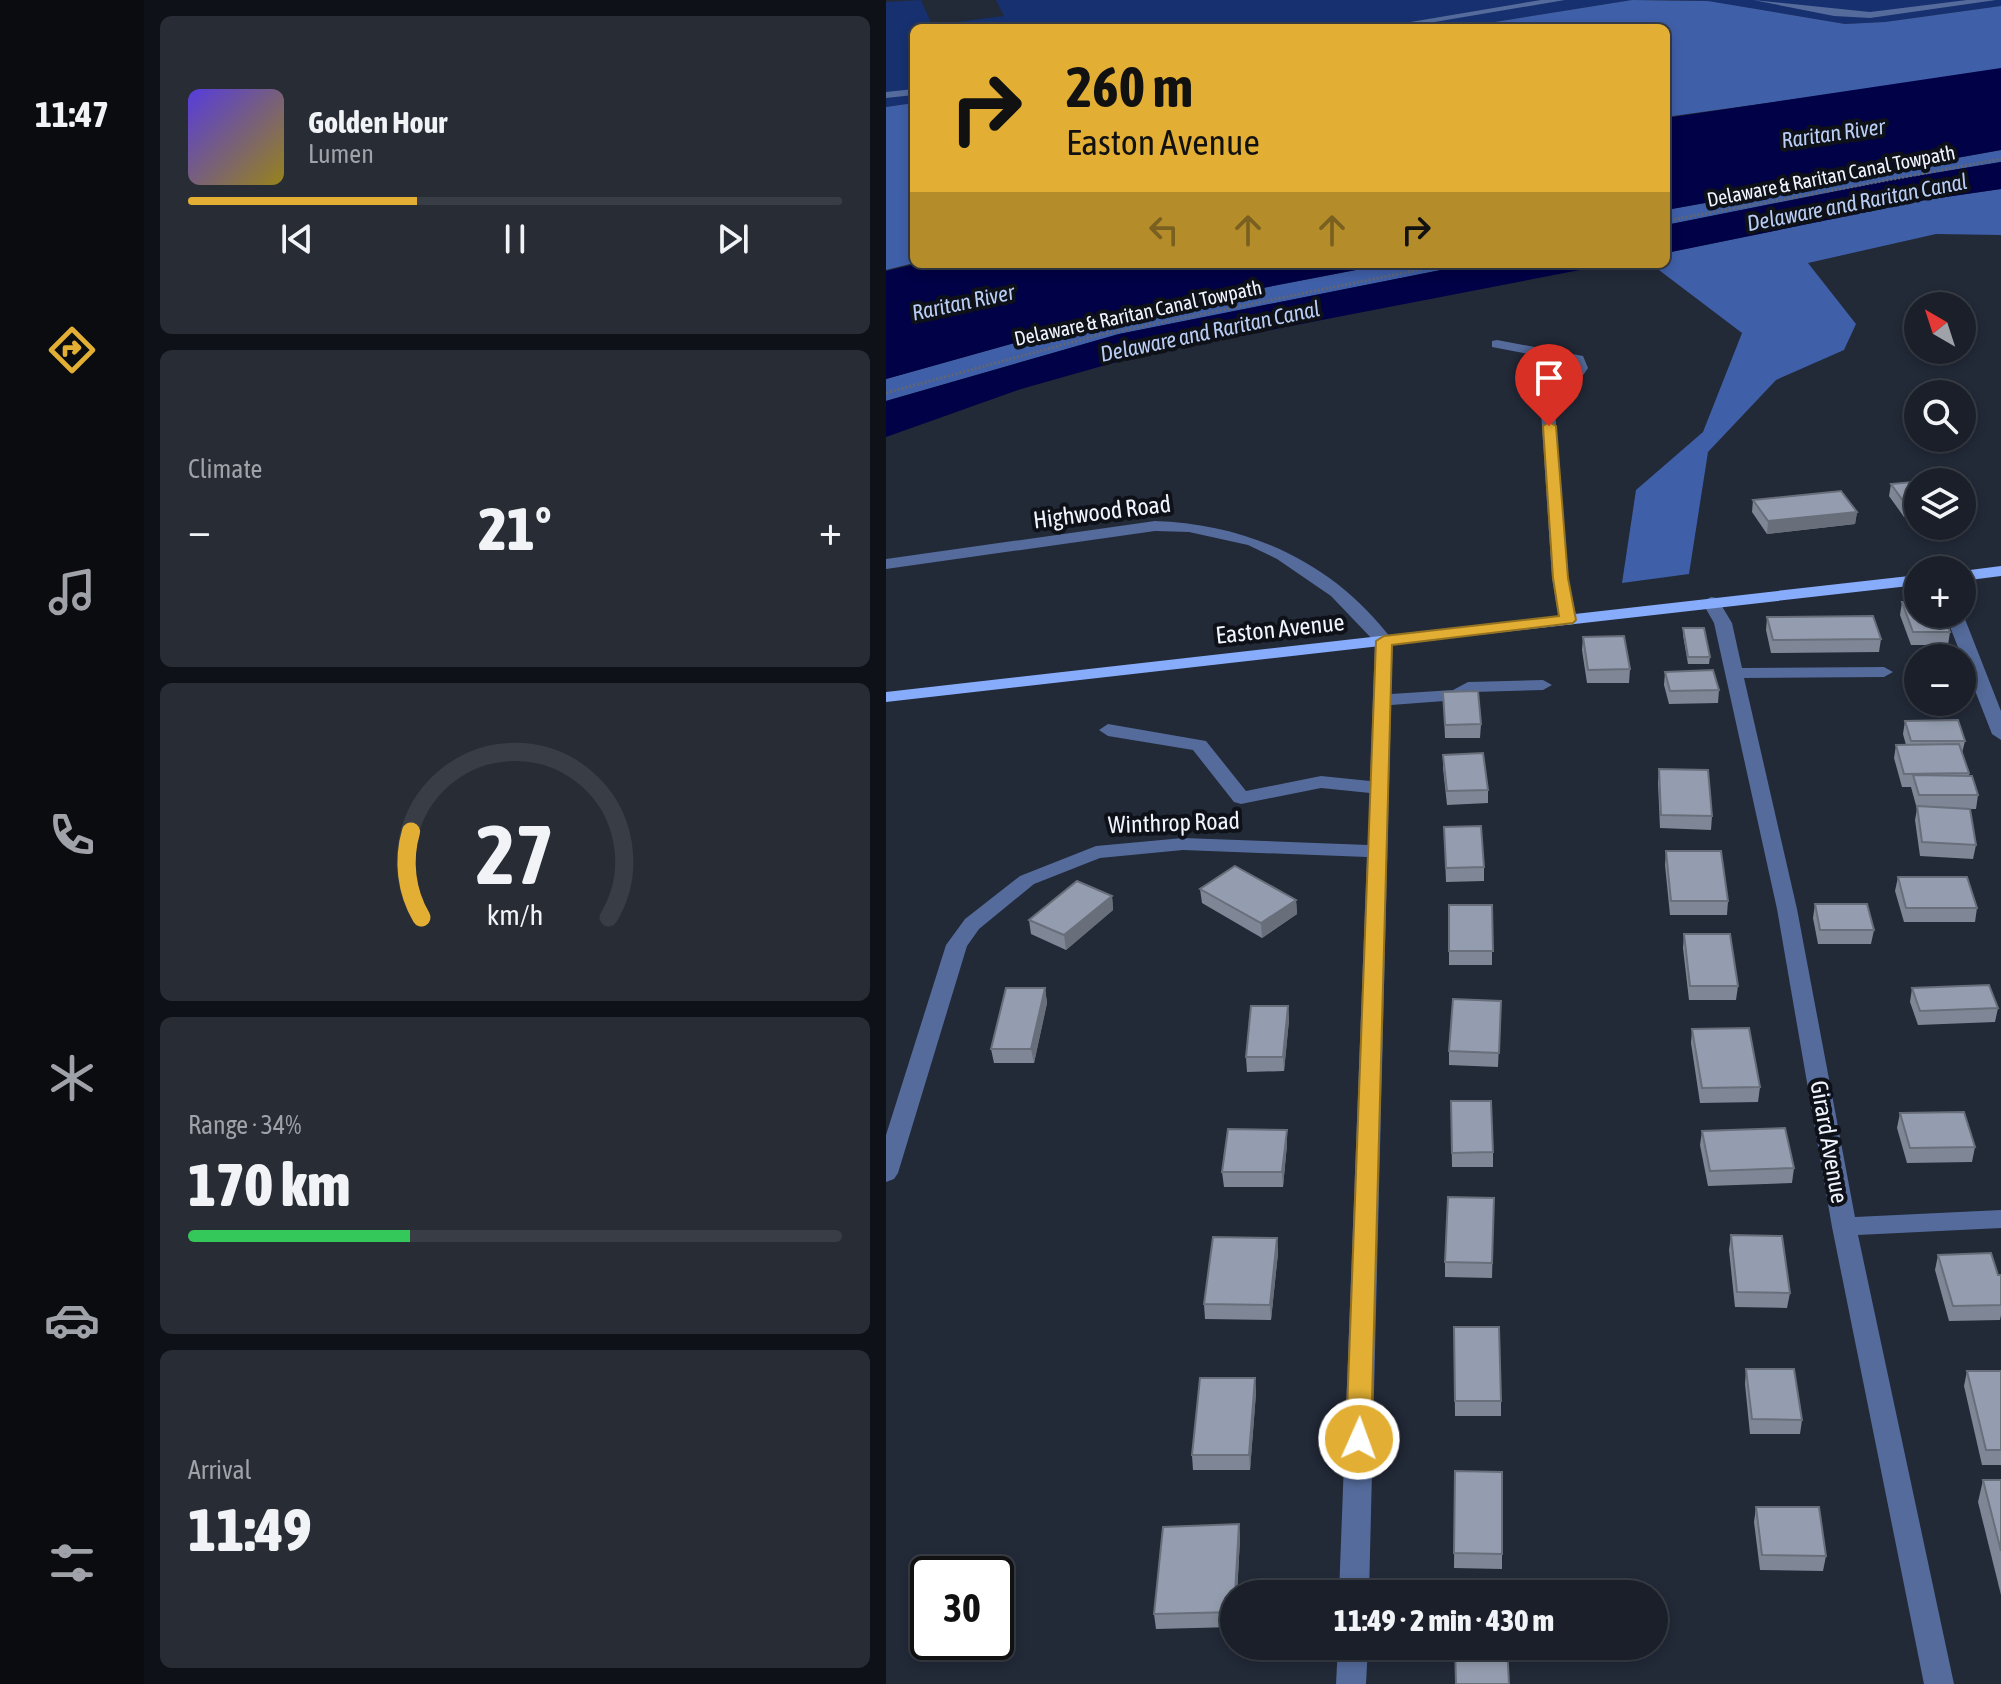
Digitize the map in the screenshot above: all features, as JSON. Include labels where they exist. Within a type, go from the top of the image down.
[{"type":"main road","points":[[1976,574],[2001,571]]},
{"type":"main road","name":"Easton Avenue","points":[[886,697],[1904,581]]},
{"type":"street","points":[[1406,24],[1560,0]]},
{"type":"street","points":[[1758,0],[1834,13],[1870,15],[1991,0]]},
{"type":"street","points":[[886,95],[910,92]]},
{"type":"street","points":[[1497,344],[1578,359],[1581,368],[1574,378],[1547,396],[1560,578],[1568,620]]},
{"type":"street","name":"Highwood Road","points":[[886,564],[1155,526],[1224,531],[1266,546],[1304,567],[1355,606],[1384,641]]},
{"type":"street","name":"Girard Avenue","points":[[1711,602],[1723,623],[1787,909],[1844,1227],[1939,1684]]},
{"type":"street","points":[[1959,628],[2001,734]]},
{"type":"street","points":[[1354,1580],[1384,641]]},
{"type":"street","points":[[1734,673],[1884,672]]},
{"type":"street","points":[[1382,700],[1458,695],[1468,687],[1543,685]]},
{"type":"street","points":[[1108,730],[1199,745],[1241,798],[1321,782],[1378,788]]},
{"type":"street","name":"Winthrop Road","points":[[886,1173],[957,945],[972,924],[1027,880],[1096,852],[1183,844],[1376,851]]},
{"type":"street","points":[[1844,1227],[2001,1219]]},
{"type":"street","points":[[1351,1684],[1352,1660]]},
{"type":"path","name":"Delaware & Raritan Canal Towpath","points":[[1670,220],[2001,159]]},
{"type":"path","name":"Delaware & Raritan Canal Towpath","points":[[886,393],[992,360],[1096,334],[1427,268]]},
{"type":"shaded area","points":[[921,0],[932,24],[910,24],[910,104],[886,107],[886,2]]},
{"type":"shaded area","points":[[996,0],[1632,0],[1482,24],[940,24],[1004,16]]},
{"type":"shaded area","points":[[1632,0],[1708,1],[1845,24],[1885,22],[2001,6],[2001,71],[1670,116],[1670,24],[1482,24]]},
{"type":"shaded area","points":[[1668,0],[2001,0],[2001,6],[1885,22],[1845,24],[1708,1]]},
{"type":"shaded area","points":[[910,104],[910,264],[886,270],[886,107]]},
{"type":"shaded area","points":[[2001,150],[2001,162],[1892,180],[1670,224],[1670,209]]},
{"type":"shaded area","points":[[2001,189],[2001,235],[1936,234],[1808,263],[1856,324],[1844,350],[1776,380],[1708,452],[1689,574],[1622,583],[1636,490],[1703,432],[1742,333],[1656,268],[1670,268],[1670,252],[1925,200]]},
{"type":"shaded area","points":[[1366,268],[1451,268],[1119,334],[886,401],[886,379],[1097,320]]},
{"type":"water","name":"Raritan River","points":[[2001,68],[2001,150],[1670,209],[1670,117]]},
{"type":"water","name":"Delaware and Raritan Canal","points":[[2001,162],[2001,189],[1925,200],[1670,252],[1670,224],[1892,180]]},
{"type":"water","name":"Raritan River","points":[[910,265],[910,268],[1366,268],[1097,320],[886,379],[886,271]]},
{"type":"water","name":"Delaware and Raritan Canal","points":[[1451,268],[1590,268],[1141,355],[1021,389],[886,437],[886,401],[1119,334]]},
{"type":"building","points":[[1904,483],[1904,502],[1891,484]]},
{"type":"building","points":[[1841,491],[1857,512],[1768,521],[1753,500]]},
{"type":"building","points":[[1873,616],[1881,639],[1773,640],[1767,617]]},
{"type":"building","points":[[1683,628],[1704,628],[1710,657],[1688,657]]},
{"type":"building","points":[[1912,628],[1948,628],[1950,632],[1913,632]]},
{"type":"building","points":[[1624,636],[1630,669],[1588,670],[1583,637]]},
{"type":"building","points":[[1713,670],[1719,690],[1670,691],[1665,672]]},
{"type":"building","points":[[1478,691],[1481,724],[1445,725],[1443,692]]},
{"type":"building","points":[[1958,720],[1965,741],[1911,741],[1905,721]]},
{"type":"building","points":[[1959,744],[1969,773],[1904,774],[1896,745]]},
{"type":"building","points":[[1483,753],[1488,790],[1447,791],[1443,755]]},
{"type":"building","points":[[1659,769],[1708,770],[1712,816],[1661,815]]},
{"type":"building","points":[[1913,775],[1972,776],[1978,795],[1919,795]]},
{"type":"building","points":[[1917,806],[1970,809],[1976,845],[1922,842]]},
{"type":"building","points":[[1481,826],[1484,867],[1446,868],[1444,827]]},
{"type":"building","points":[[1666,851],[1721,851],[1728,901],[1671,901]]},
{"type":"building","points":[[1235,866],[1296,900],[1261,923],[1200,889]]},
{"type":"building","points":[[1898,877],[1967,877],[1977,908],[1906,908]]},
{"type":"building","points":[[1077,881],[1112,896],[1064,935],[1029,920]]},
{"type":"building","points":[[1815,904],[1867,904],[1874,930],[1820,930]]},
{"type":"building","points":[[1449,905],[1492,905],[1493,951],[1449,951]]},
{"type":"building","points":[[1684,934],[1730,934],[1738,986],[1690,986]]},
{"type":"building","points":[[1989,985],[1998,1008],[1920,1011],[1912,988]]},
{"type":"building","points":[[1006,988],[1045,988],[1031,1049],[991,1049]]},
{"type":"building","points":[[1453,999],[1501,1001],[1499,1053],[1449,1051]]},
{"type":"building","points":[[1251,1006],[1288,1006],[1283,1057],[1246,1057]]},
{"type":"building","points":[[1749,1028],[1760,1087],[1702,1088],[1692,1029]]},
{"type":"building","points":[[1451,1101],[1491,1101],[1493,1152],[1452,1153]]},
{"type":"building","points":[[1964,1112],[1975,1147],[1910,1148],[1900,1113]]},
{"type":"building","points":[[1785,1128],[1794,1168],[1710,1171],[1702,1131]]},
{"type":"building","points":[[1228,1129],[1287,1130],[1282,1172],[1222,1172]]},
{"type":"building","points":[[1448,1197],[1494,1198],[1492,1263],[1445,1262]]},
{"type":"building","points":[[1731,1235],[1782,1236],[1790,1293],[1737,1292]]},
{"type":"building","points":[[1213,1237],[1277,1238],[1270,1305],[1204,1304]]},
{"type":"building","points":[[1991,1253],[1998,1275],[2001,1275],[2001,1305],[1953,1306],[1938,1255]]},
{"type":"building","points":[[1454,1327],[1499,1327],[1501,1401],[1455,1401]]},
{"type":"building","points":[[1746,1369],[1794,1369],[1802,1420],[1752,1419]]},
{"type":"building","points":[[1967,1371],[2001,1371],[2001,1450],[1986,1450]]},
{"type":"building","points":[[1200,1378],[1255,1378],[1249,1455],[1192,1455]]},
{"type":"building","points":[[1455,1471],[1502,1472],[1502,1554],[1454,1553]]},
{"type":"building","points":[[1983,1480],[2001,1480],[2001,1551]]},
{"type":"building","points":[[1756,1507],[1819,1507],[1826,1556],[1762,1555]]},
{"type":"building","points":[[1239,1524],[1236,1580],[1220,1580],[1220,1612],[1154,1614],[1163,1527]]},
{"type":"building","points":[[1455,1660],[1508,1660],[1509,1684],[1456,1684]]},
{"type":"route","points":[[1359,1439],[1384,641],[1568,620],[1560,578],[1549,426]]}]
